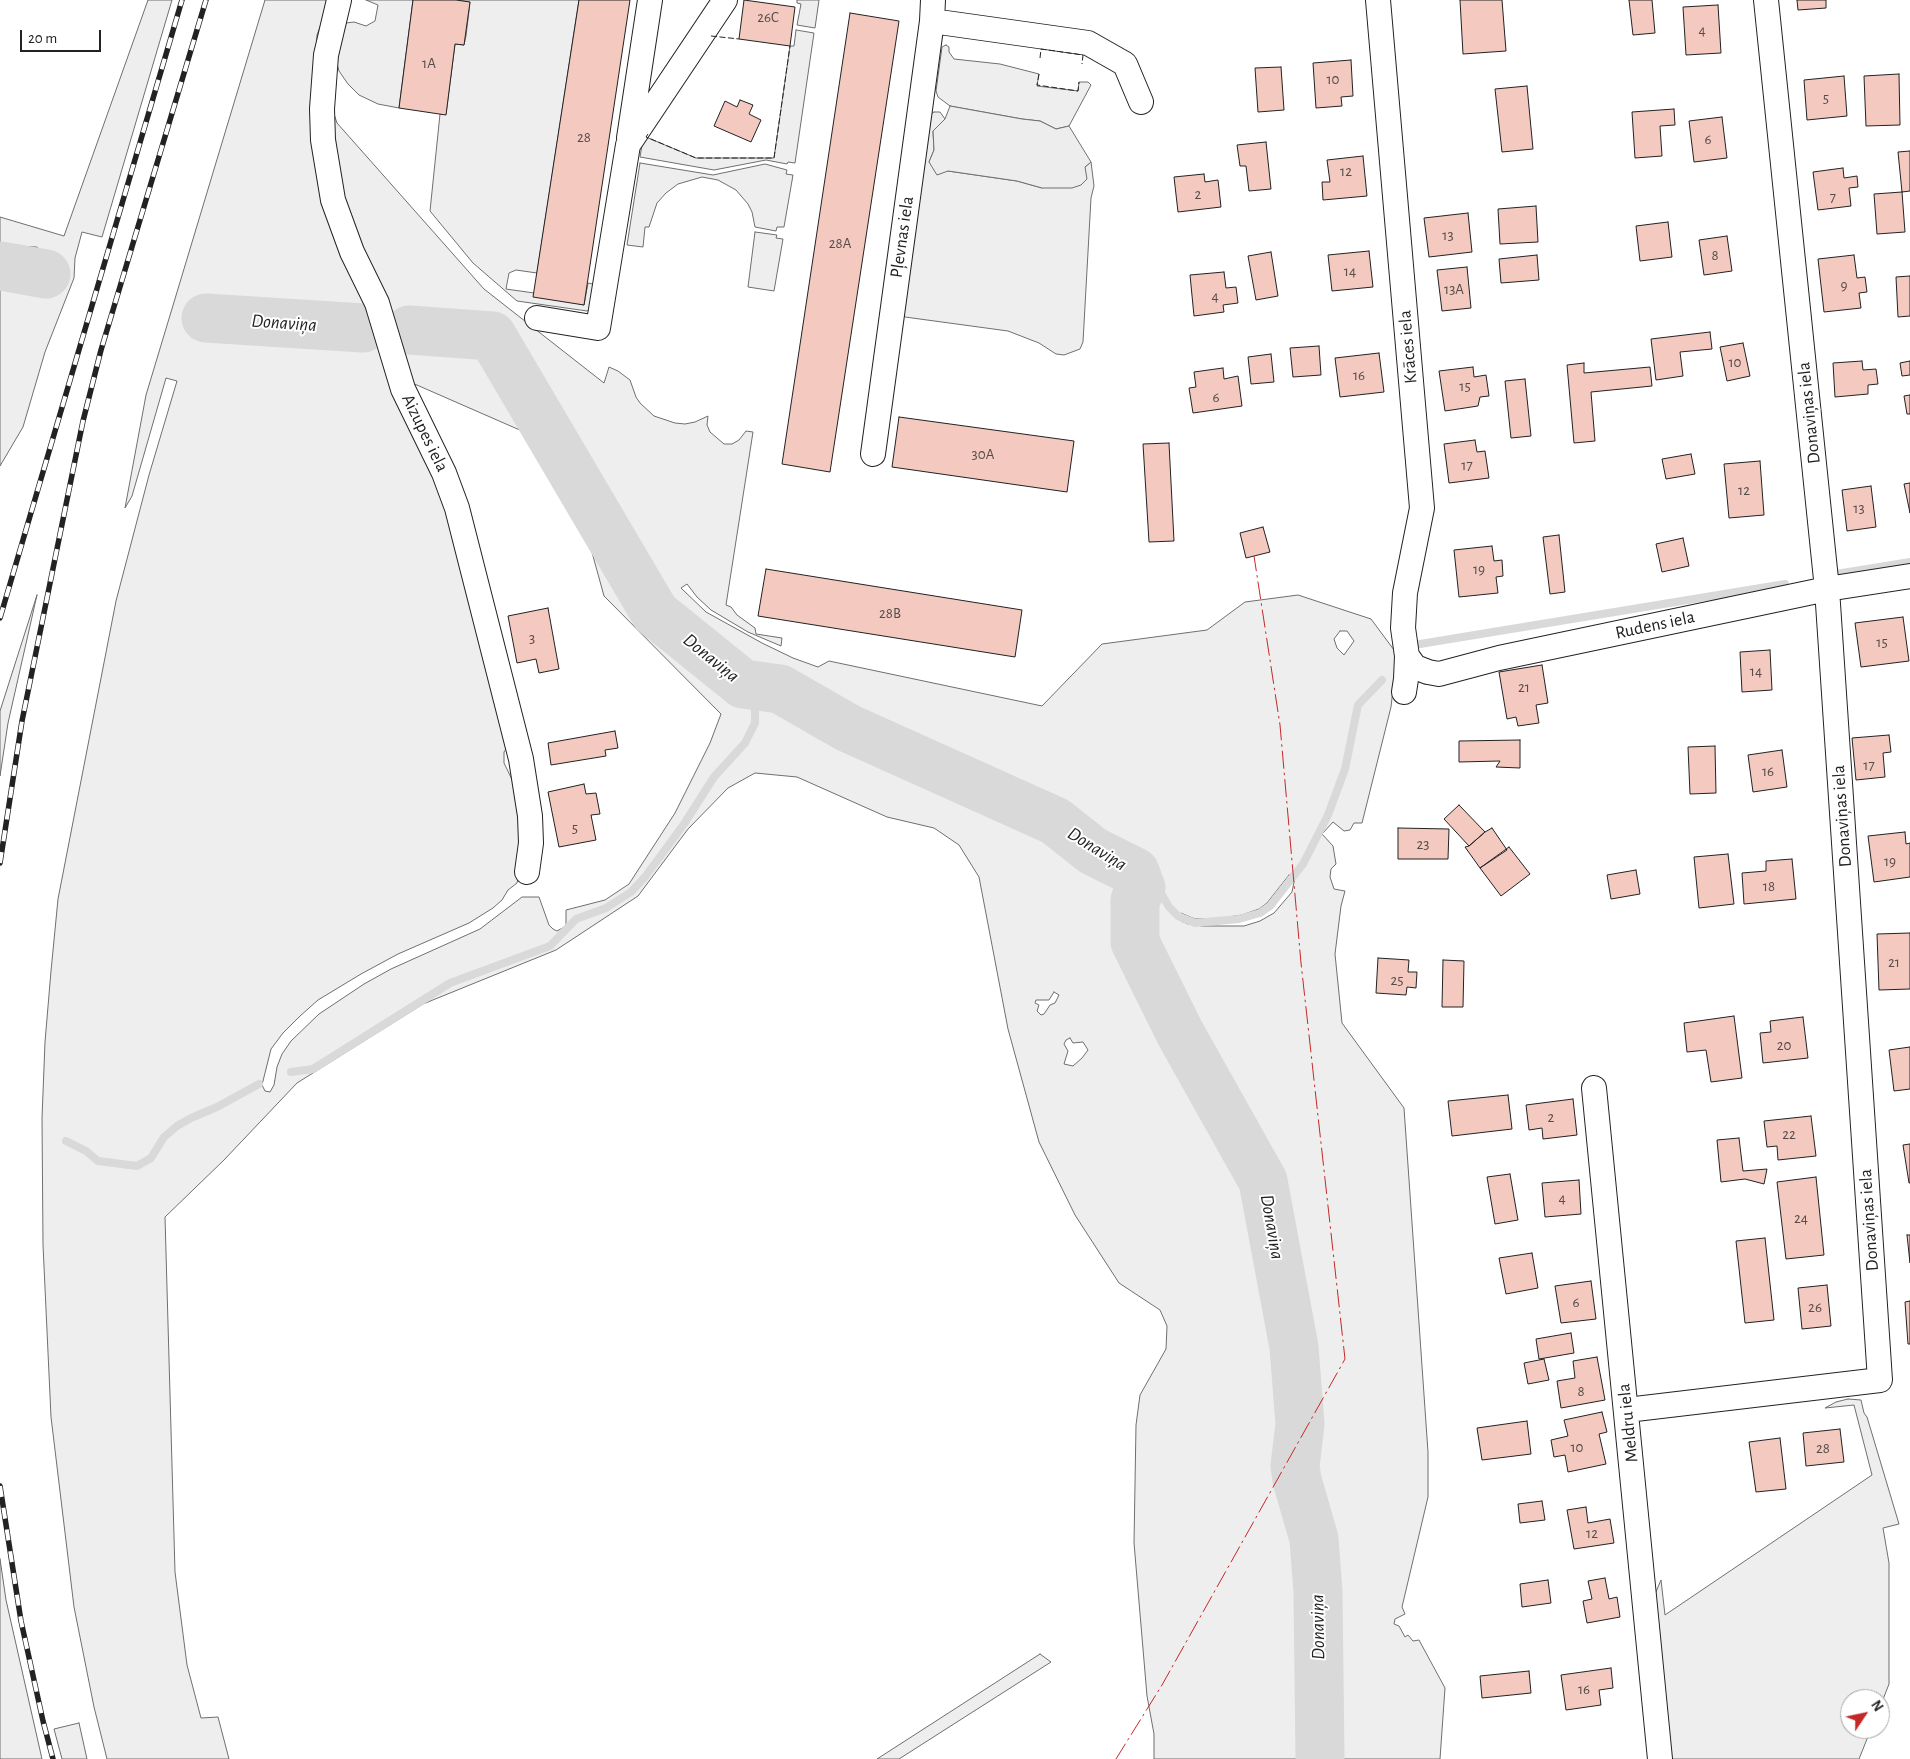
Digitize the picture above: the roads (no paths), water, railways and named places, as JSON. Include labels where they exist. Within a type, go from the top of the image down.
[{"type":"street","name":"Aizupes iela","points":[[339,0],[326,55],[322,108],[323,140],[333,200],[352,252],[377,303],[403,389],[444,473],[457,508],[521,759],[530,816],[531,842],[527,872]]},
{"type":"street","points":[[537,318],[598,328],[650,0]]},
{"type":"street","points":[[628,145],[726,0]]},
{"type":"street","name":"Krāces iela","points":[[1378,0],[1422,508],[1406,592],[1403,628],[1407,656],[1404,692]]},
{"type":"street","name":"Donaviņas iela","points":[[1627,1410],[1880,1380],[1827,589],[1766,0]]},
{"type":"street","name":"Pļevnas iela","points":[[872,454],[933,10],[1088,43],[1125,64],[1141,102]]},
{"type":"street","name":"Rudens iela","points":[[1407,656],[1415,667],[1439,674],[1499,658],[1827,589],[1910,576]]},
{"type":"street","name":"Meldru iela","points":[[1594,1088],[1660,1759]]},
{"type":"waterway","name":"Donaviņa","points":[[0,266],[46,274]]},
{"type":"waterway","name":"Donaviņa","points":[[206,318],[363,328]]},
{"type":"waterway","name":"Donaviņa","points":[[409,330],[492,336],[655,613],[743,684],[780,689],[848,728],[1055,821],[1093,851],[1135,872],[1141,888],[1135,900],[1135,942],[1180,1033],[1263,1181],[1294,1347],[1300,1424],[1295,1466],[1297,1480],[1314,1539],[1318,1592],[1320,1759]]},
{"type":"waterway","points":[[1830,575],[1910,562]]},
{"type":"waterway","points":[[1420,644],[1785,584]]},
{"type":"waterway","points":[[1141,888],[1157,895],[1162,895],[1169,907],[1178,916],[1195,923],[1239,919],[1260,913],[1270,906],[1303,864],[1328,815],[1345,769],[1358,705],[1382,680]]},
{"type":"waterway","points":[[291,1072],[313,1069],[450,983],[550,946],[576,919],[606,908],[631,892],[645,877],[684,824],[714,777],[745,743],[755,723],[755,706],[760,686]]},
{"type":"waterway","points":[[66,1141],[86,1151],[98,1161],[137,1166],[151,1158],[164,1137],[177,1126],[259,1084]]},
{"type":"railway","points":[[0,618],[182,0]]},
{"type":"railway","points":[[0,863],[22,721],[83,421],[101,350],[206,0]]},
{"type":"railway","points":[[0,1486],[21,1621],[53,1759]]}]
